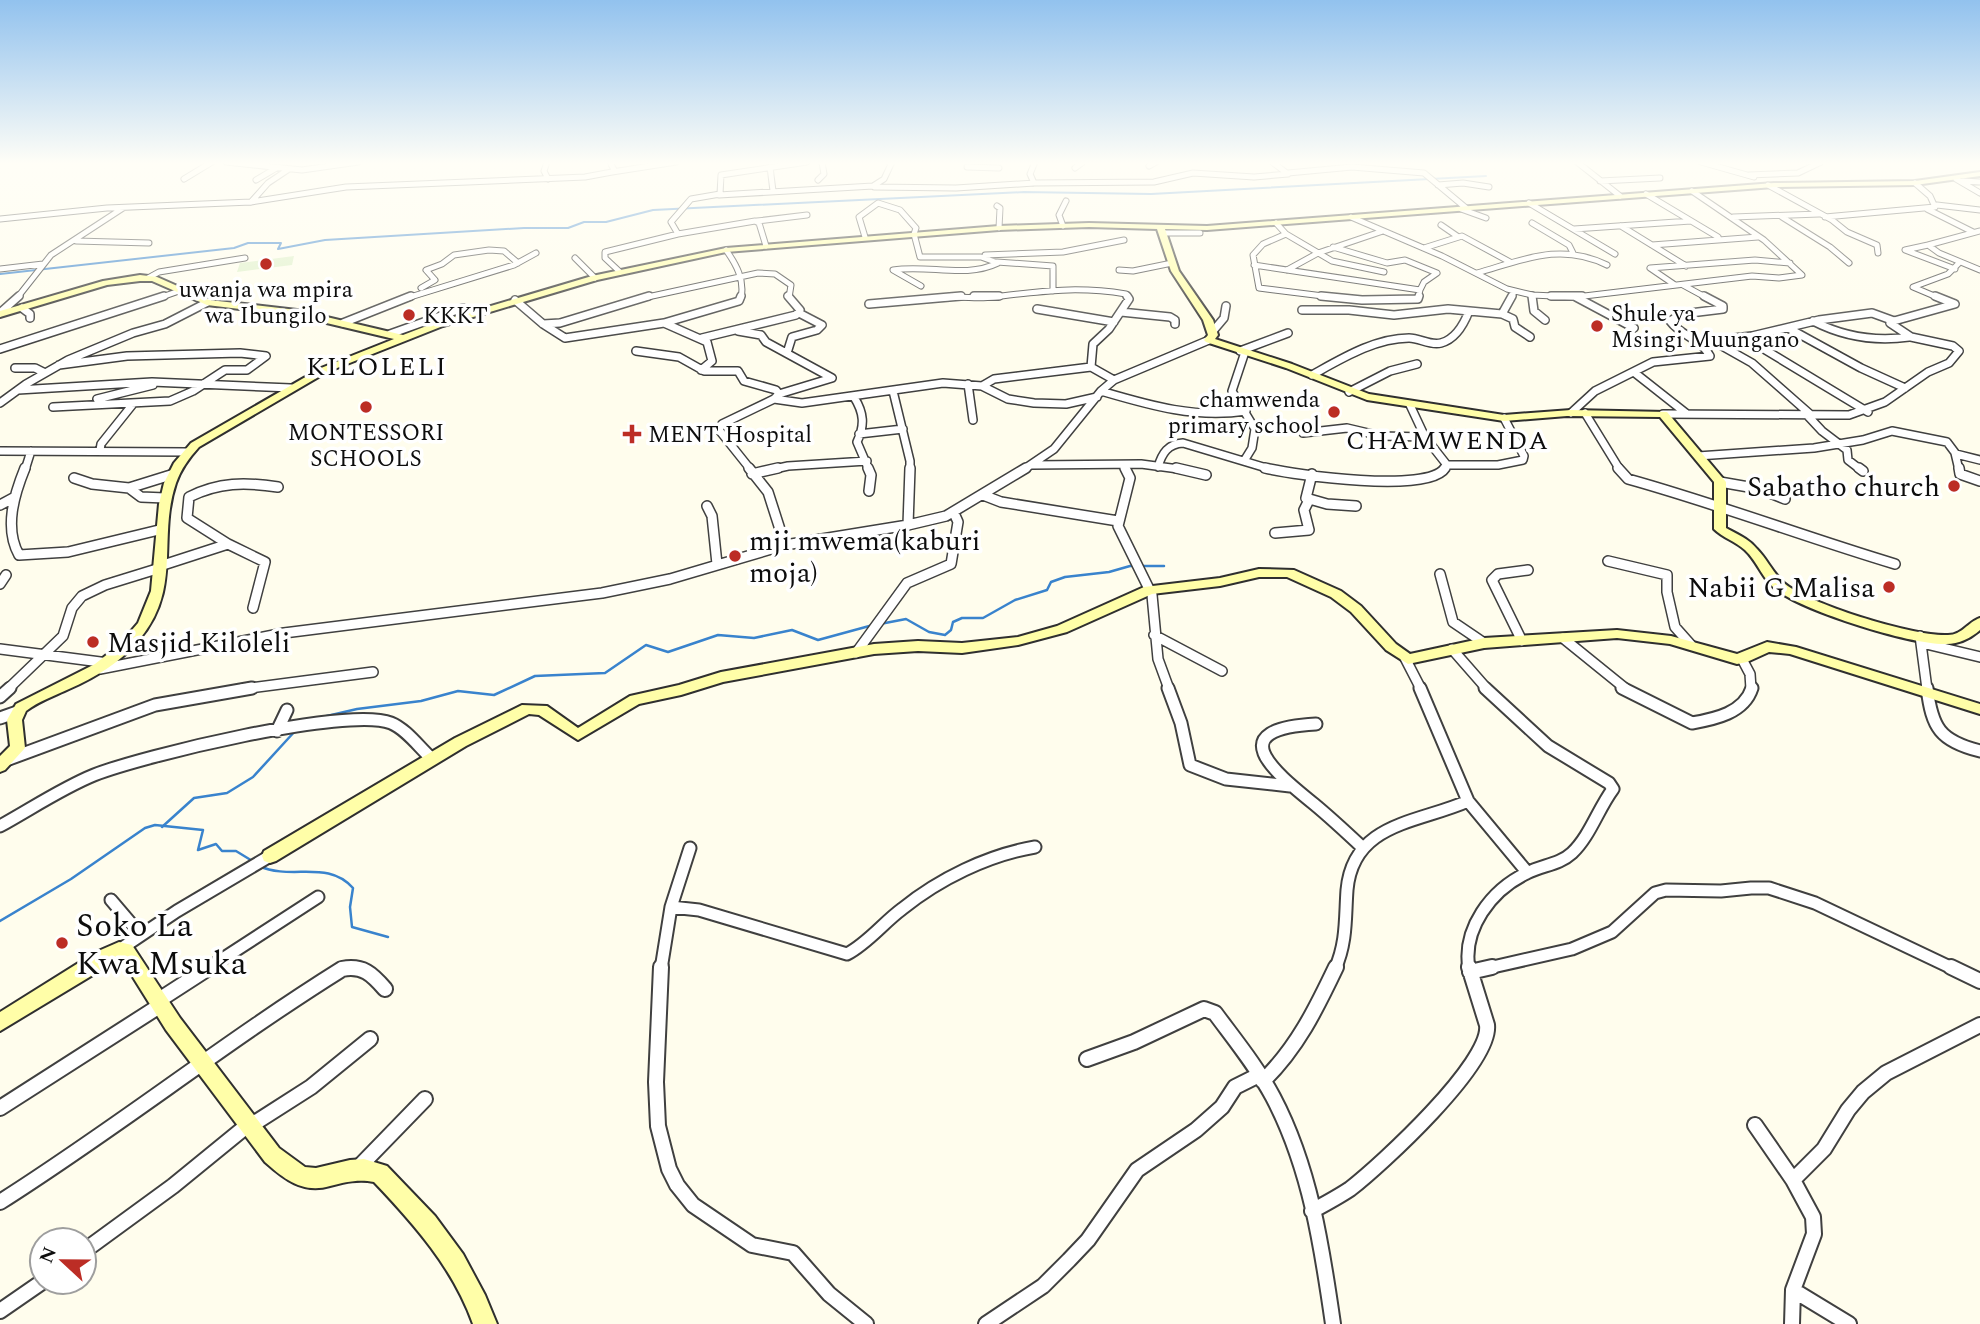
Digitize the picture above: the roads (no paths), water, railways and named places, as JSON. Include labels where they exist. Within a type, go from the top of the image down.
[{"type":"main road","points":[[4,763],[17,748],[17,712],[42,696],[104,666],[148,617],[158,590],[165,498],[174,474],[187,452],[205,438],[291,388],[396,336],[595,278],[726,250],[999,228],[1063,226],[1163,230],[1263,224]]},
{"type":"main road","points":[[1163,230],[1172,263],[1208,320],[1211,336],[1242,351],[1349,391],[1410,405],[1504,418],[1571,413],[1663,414],[1720,482],[1720,529],[1749,547],[1770,576],[1788,593],[1833,611],[1921,639],[1947,640],[1961,637],[1980,622]]},
{"type":"main road","points":[[0,313],[106,283],[148,278],[208,302],[297,313],[396,336]]},
{"type":"main road","points":[[270,856],[352,810],[431,758],[494,724],[531,708],[542,710],[578,735],[640,698],[757,669],[888,648],[962,648],[1018,641],[1062,629],[1149,590],[1220,582],[1259,573],[1289,573],[1311,580],[1347,601],[1405,658],[1412,660],[1484,643],[1634,635],[1691,645],[1742,659],[1760,648],[1791,650],[1980,709]]},
{"type":"main road","points":[[0,1021],[119,950],[126,951],[202,1062],[272,1155],[296,1176],[314,1180],[356,1171],[380,1173],[455,1262],[482,1311],[485,1324]]},
{"type":"street","points":[[0,313],[22,293],[56,251],[100,224]]},
{"type":"street","points":[[672,224],[678,234]]},
{"type":"street","points":[[620,272],[605,258],[605,252],[678,234],[740,224]]},
{"type":"street","points":[[758,224],[766,246]]},
{"type":"street","points":[[861,224],[865,237]]},
{"type":"street","points":[[913,224],[919,256],[923,258],[1063,252],[1124,240]]},
{"type":"street","points":[[999,224],[999,228]]},
{"type":"street","points":[[1277,224],[1286,234],[1332,261],[1384,272]]},
{"type":"street","points":[[1366,224],[1459,264],[1514,292],[1532,295],[1576,297],[1624,289],[1752,276],[1779,278],[1802,275],[1742,224]]},
{"type":"street","points":[[1533,224],[1569,245],[1573,253]]},
{"type":"street","points":[[1565,224],[1615,254]]},
{"type":"street","points":[[1574,229],[1652,224]]},
{"type":"street","points":[[1695,224],[1718,238]]},
{"type":"street","points":[[1793,224],[1830,247],[1849,263]]},
{"type":"street","points":[[1836,224],[1877,245],[1878,253]]},
{"type":"street","points":[[1958,224],[1975,232],[1980,238]]},
{"type":"street","points":[[1441,225],[1457,236]]},
{"type":"street","points":[[1621,226],[1686,266]]},
{"type":"street","points":[[1163,230],[1200,233]]},
{"type":"street","points":[[1287,270],[1318,253],[1382,231]]},
{"type":"street","points":[[1975,232],[1905,250],[1979,269]]},
{"type":"street","points":[[1286,234],[1254,251],[1259,288],[1263,290],[1359,300],[1418,299],[1420,290],[1436,272],[1459,264]]},
{"type":"street","points":[[1424,248],[1463,236],[1510,262]]},
{"type":"street","points":[[1569,245],[1583,243],[1584,236]]},
{"type":"street","points":[[1652,244],[1758,237]]},
{"type":"street","points":[[1950,238],[1956,264]]},
{"type":"street","points":[[73,241],[149,243]]},
{"type":"street","points":[[1928,245],[1956,264]]},
{"type":"street","points":[[1333,247],[1387,263],[1405,260],[1436,272]]},
{"type":"street","points":[[515,300],[543,324],[568,338],[664,323],[739,301],[744,289],[732,257],[726,250]]},
{"type":"street","points":[[434,281],[426,270],[460,253],[502,251],[518,263]]},
{"type":"street","points":[[343,324],[391,304],[518,263],[536,253]]},
{"type":"street","points":[[1477,273],[1534,255],[1590,255],[1607,265]]},
{"type":"street","points":[[974,257],[997,262],[1053,266],[1052,291]]},
{"type":"street","points":[[148,278],[155,273],[245,258]]},
{"type":"street","points":[[575,258],[595,278]]},
{"type":"street","points":[[920,267],[923,258]]},
{"type":"street","points":[[1571,413],[1595,391],[1658,360],[1710,356],[1705,348],[1678,330],[1670,321],[1679,314],[1717,311],[1724,307],[1650,268],[1755,260],[1790,263]]},
{"type":"street","points":[[921,286],[893,271],[920,267],[972,272],[996,265],[997,262]]},
{"type":"street","points":[[1119,271],[1172,263]]},
{"type":"street","points":[[1909,337],[1890,323],[1955,303],[1913,287],[1956,264]]},
{"type":"street","points":[[1254,265],[1420,290]]},
{"type":"street","points":[[1696,265],[1717,281]]},
{"type":"street","points":[[0,269],[41,268]]},
{"type":"street","points":[[543,324],[560,323],[658,293],[771,273],[791,285],[789,299],[799,313]]},
{"type":"street","points":[[391,304],[434,281],[476,275]]},
{"type":"street","points":[[1360,312],[1359,300],[1367,281]]},
{"type":"street","points":[[869,304],[1052,291],[1096,290],[1126,294],[1129,299],[1121,312],[1093,344],[1091,367]]},
{"type":"street","points":[[0,349],[179,291]]},
{"type":"street","points":[[1503,314],[1514,292]]},
{"type":"street","points":[[1532,295],[1534,311],[1545,320]]},
{"type":"street","points":[[1576,297],[1634,328]]},
{"type":"street","points":[[0,403],[59,365],[133,333],[165,324],[208,302]]},
{"type":"street","points":[[0,649],[47,653],[104,666],[284,633],[383,619],[576,598],[670,579],[785,545],[908,525],[954,513],[1061,443],[1099,394],[1114,380],[1211,336],[1224,318],[1226,306]]},
{"type":"street","points":[[22,308],[30,314],[30,318]]},
{"type":"street","points":[[396,336],[463,308]]},
{"type":"street","points":[[1037,309],[1114,322]]},
{"type":"street","points":[[1302,310],[1394,315],[1426,310],[1503,314],[1513,319],[1514,327],[1530,337]]},
{"type":"street","points":[[1312,375],[1348,355],[1376,344],[1413,337],[1426,344],[1440,343],[1456,333],[1469,311]]},
{"type":"street","points":[[1121,312],[1170,317],[1175,320],[1175,324]]},
{"type":"street","points":[[702,338],[799,313],[822,325],[817,330],[792,337],[787,353]]},
{"type":"street","points":[[1698,342],[1744,337],[1789,329],[1813,321],[1872,313],[1894,321]]},
{"type":"street","points":[[1663,414],[1843,417],[1868,412],[1878,408],[1932,370],[1949,366],[1959,351],[1953,346],[1909,337],[1872,340],[1847,336],[1813,321]]},
{"type":"street","points":[[664,323],[707,342],[712,361],[701,370]]},
{"type":"street","points":[[1789,329],[1861,368],[1905,388]]},
{"type":"street","points":[[730,330],[761,335],[766,342],[832,378],[776,396],[722,425],[719,430],[768,492],[785,545]]},
{"type":"street","points":[[1244,461],[1256,435],[1255,426],[1232,391],[1242,351],[1288,333]]},
{"type":"street","points":[[1744,337],[1868,412]]},
{"type":"street","points":[[1713,341],[1752,363],[1847,450],[1850,463],[1863,471]]},
{"type":"street","points":[[636,351],[680,357],[701,370],[738,370],[744,381],[776,390],[776,396]]},
{"type":"street","points":[[53,407],[173,400],[204,385],[226,370],[247,370],[267,356],[242,353],[139,356],[83,360],[59,365]]},
{"type":"street","points":[[1349,391],[1390,371],[1417,363]]},
{"type":"street","points":[[982,386],[994,379],[1091,367],[1114,380]]},
{"type":"street","points":[[15,368],[35,368],[45,373]]},
{"type":"street","points":[[1635,373],[1687,414]]},
{"type":"street","points":[[18,390],[160,382],[291,388]]},
{"type":"street","points":[[83,405],[138,391],[160,382]]},
{"type":"street","points":[[776,396],[802,403],[933,383],[968,384],[982,386],[1008,399],[1034,403],[1066,404],[1099,394],[1180,413],[1223,414],[1246,411]]},
{"type":"street","points":[[968,384],[972,420]]},
{"type":"street","points":[[893,391],[910,461],[908,525]]},
{"type":"street","points":[[854,397],[860,406],[864,427],[859,434],[859,450],[867,461],[871,475],[869,491]]},
{"type":"street","points":[[100,450],[101,444],[133,404]]},
{"type":"street","points":[[1410,405],[1425,437],[1447,465]]},
{"type":"street","points":[[1585,413],[1625,477],[1720,505],[1792,533],[1837,544],[1895,564]]},
{"type":"street","points":[[1447,465],[1498,465],[1523,460],[1524,456],[1504,418]]},
{"type":"street","points":[[1303,433],[1348,428],[1381,436],[1425,437]]},
{"type":"street","points":[[859,434],[903,429]]},
{"type":"street","points":[[1699,456],[1839,444],[1872,438],[1886,431],[1899,431],[1947,442],[1955,453],[1960,474],[1980,481]]},
{"type":"street","points":[[1158,467],[1164,452],[1180,443],[1266,469],[1312,474],[1419,481],[1441,475],[1447,465]]},
{"type":"street","points":[[0,451],[187,452]]},
{"type":"street","points":[[31,451],[29,464],[15,497],[13,519],[15,548],[24,557],[52,554],[163,529]]},
{"type":"street","points":[[29,464],[55,451]]},
{"type":"street","points":[[1955,453],[1980,460]]},
{"type":"street","points":[[752,474],[788,466],[867,461]]},
{"type":"street","points":[[1031,465],[1125,465],[1206,475]]},
{"type":"street","points":[[1125,465],[1130,478],[1118,521],[1120,531],[1149,590],[1155,609],[1154,635],[1158,659],[1181,723],[1190,765],[1207,774],[1224,778],[1290,786]]},
{"type":"street","points":[[74,478],[92,484],[129,488],[174,474]]},
{"type":"street","points":[[1309,500],[1306,498],[1312,474]]},
{"type":"street","points":[[253,608],[265,562],[228,544],[187,518],[189,496],[209,487],[244,482],[278,487]]},
{"type":"street","points":[[1720,482],[1760,489],[1785,499]]},
{"type":"street","points":[[129,488],[141,497],[165,498]]},
{"type":"street","points":[[983,495],[1001,502],[1118,521]]},
{"type":"street","points":[[0,505],[15,497]]},
{"type":"street","points":[[1309,500],[1356,506]]},
{"type":"street","points":[[1275,533],[1309,530],[1304,510],[1309,500]]},
{"type":"street","points":[[707,506],[712,516],[717,564]]},
{"type":"street","points":[[856,653],[907,583],[951,564],[958,522],[954,513]]},
{"type":"street","points":[[0,696],[63,636],[72,608],[82,596],[105,585],[228,544]]},
{"type":"street","points":[[1608,561],[1667,575],[1668,601],[1675,627],[1691,645]]},
{"type":"street","points":[[1522,641],[1492,580],[1498,574],[1528,570]]},
{"type":"street","points":[[1440,574],[1453,622],[1484,643]]},
{"type":"street","points":[[0,584],[6,575]]},
{"type":"street","points":[[1154,635],[1222,671]]},
{"type":"street","points":[[1563,638],[1622,688],[1692,723],[1721,714],[1748,701],[1753,694],[1754,683],[1751,671],[1742,659]]},
{"type":"street","points":[[1980,657],[1921,639],[1927,692],[1934,722],[1944,737],[1980,751]]},
{"type":"street","points":[[1312,1211],[1348,1189],[1389,1155],[1441,1100],[1485,1047],[1488,1023],[1470,972],[1468,942],[1473,926],[1484,910],[1527,872],[1563,860],[1573,851],[1613,789],[1535,736],[1479,681],[1452,649]]},
{"type":"street","points":[[1405,658],[1468,801],[1527,872]]},
{"type":"street","points":[[4,763],[155,705],[249,688],[373,672]]},
{"type":"street","points":[[278,731],[287,710]]},
{"type":"street","points":[[0,718],[17,712]]},
{"type":"street","points":[[0,826],[92,776],[123,764],[193,746],[354,718],[377,719],[398,727],[431,758]]},
{"type":"street","points":[[1316,724],[1280,728],[1266,737],[1264,755],[1290,786],[1363,848]]},
{"type":"street","points":[[986,1324],[1043,1286],[1069,1260],[1088,1240],[1137,1170],[1196,1130],[1222,1107],[1235,1087],[1261,1078],[1294,1047],[1309,1027],[1345,939],[1350,874],[1363,848],[1389,828],[1411,817],[1468,801]]},
{"type":"street","points":[[671,907],[699,909],[833,952],[847,954],[917,898],[1010,853],[1035,847]]},
{"type":"street","points":[[690,848],[671,907],[661,959],[656,1082],[658,1126],[669,1169],[677,1185],[693,1205],[752,1245],[793,1253],[829,1294],[866,1324]]},
{"type":"street","points":[[119,950],[140,934],[270,856]]},
{"type":"street","points":[[1470,972],[1529,960],[1612,932],[1655,894],[1667,890],[1769,888],[1815,903],[1980,981]]},
{"type":"street","points":[[0,1108],[318,897]]},
{"type":"street","points":[[111,900],[140,934]]},
{"type":"street","points":[[0,1202],[89,1144],[202,1062],[342,969],[354,966],[366,968],[385,989]]},
{"type":"street","points":[[1087,1059],[1208,1009],[1215,1013],[1261,1078],[1295,1147],[1312,1211],[1333,1324]]},
{"type":"street","points":[[1793,1180],[1824,1149],[1863,1092],[1886,1073],[1980,1025]]},
{"type":"street","points":[[98,1241],[250,1125],[311,1087],[370,1039]]},
{"type":"street","points":[[356,1171],[425,1099]]},
{"type":"street","points":[[1755,1125],[1793,1180],[1813,1217],[1814,1234],[1793,1290],[1792,1324]]},
{"type":"street","points":[[1793,1290],[1849,1324]]},
{"type":"street","points":[[0,1311],[28,1292]]},
{"type":"waterway","points":[[0,274],[234,248],[248,243],[281,243],[278,249],[325,240],[524,228],[568,228],[579,224]]},
{"type":"waterway","points":[[880,624],[906,619],[929,632],[945,635],[951,630],[953,622],[962,618],[983,618],[1015,600],[1047,590],[1051,582],[1065,577],[1109,572],[1130,566],[1164,566]]},
{"type":"waterway","points":[[314,719],[357,709],[421,701],[458,691],[494,695],[535,676],[605,673],[646,645],[668,652],[718,635],[754,638],[792,630],[818,640],[873,625]]},
{"type":"waterway","points":[[163,826],[194,798],[227,793],[253,777],[296,730]]},
{"type":"waterway","points":[[0,921],[71,879],[145,828],[163,826]]},
{"type":"waterway","points":[[163,826],[203,830],[198,850],[216,844],[222,851],[236,851],[254,862]]},
{"type":"waterway","points":[[259,866],[284,872],[321,872],[343,879],[353,888],[350,907],[352,927],[388,937]]},
{"type":"place","name":"uwanja wa mpira wa Ibungilo","points":[[266,264]]},
{"type":"place","name":"KKKT","points":[[409,315]]},
{"type":"place","name":"Shule ya Msingi Muungano","points":[[1597,326]]},
{"type":"place","name":"MONTESSORI SCHOOLS","points":[[366,407]]},
{"type":"place","name":"chamwenda primary school","points":[[1334,412]]},
{"type":"place","name":"MENT Hospital","points":[[632,434]]},
{"type":"place","name":"Sabatho church","points":[[1954,486]]},
{"type":"place","name":"mji mwema(kaburi moja)","points":[[735,556]]},
{"type":"place","name":"Nabii G Malisa","points":[[1889,587]]},
{"type":"place","name":"Masjid Kiloleli","points":[[93,642]]},
{"type":"place","name":"Soko La Kwa Msuka","points":[[62,943]]},
{"type":"district","name":"KILOLELI","points":[[377,366]]},
{"type":"district","name":"CHAMWENDA","points":[[1448,440]]}]
